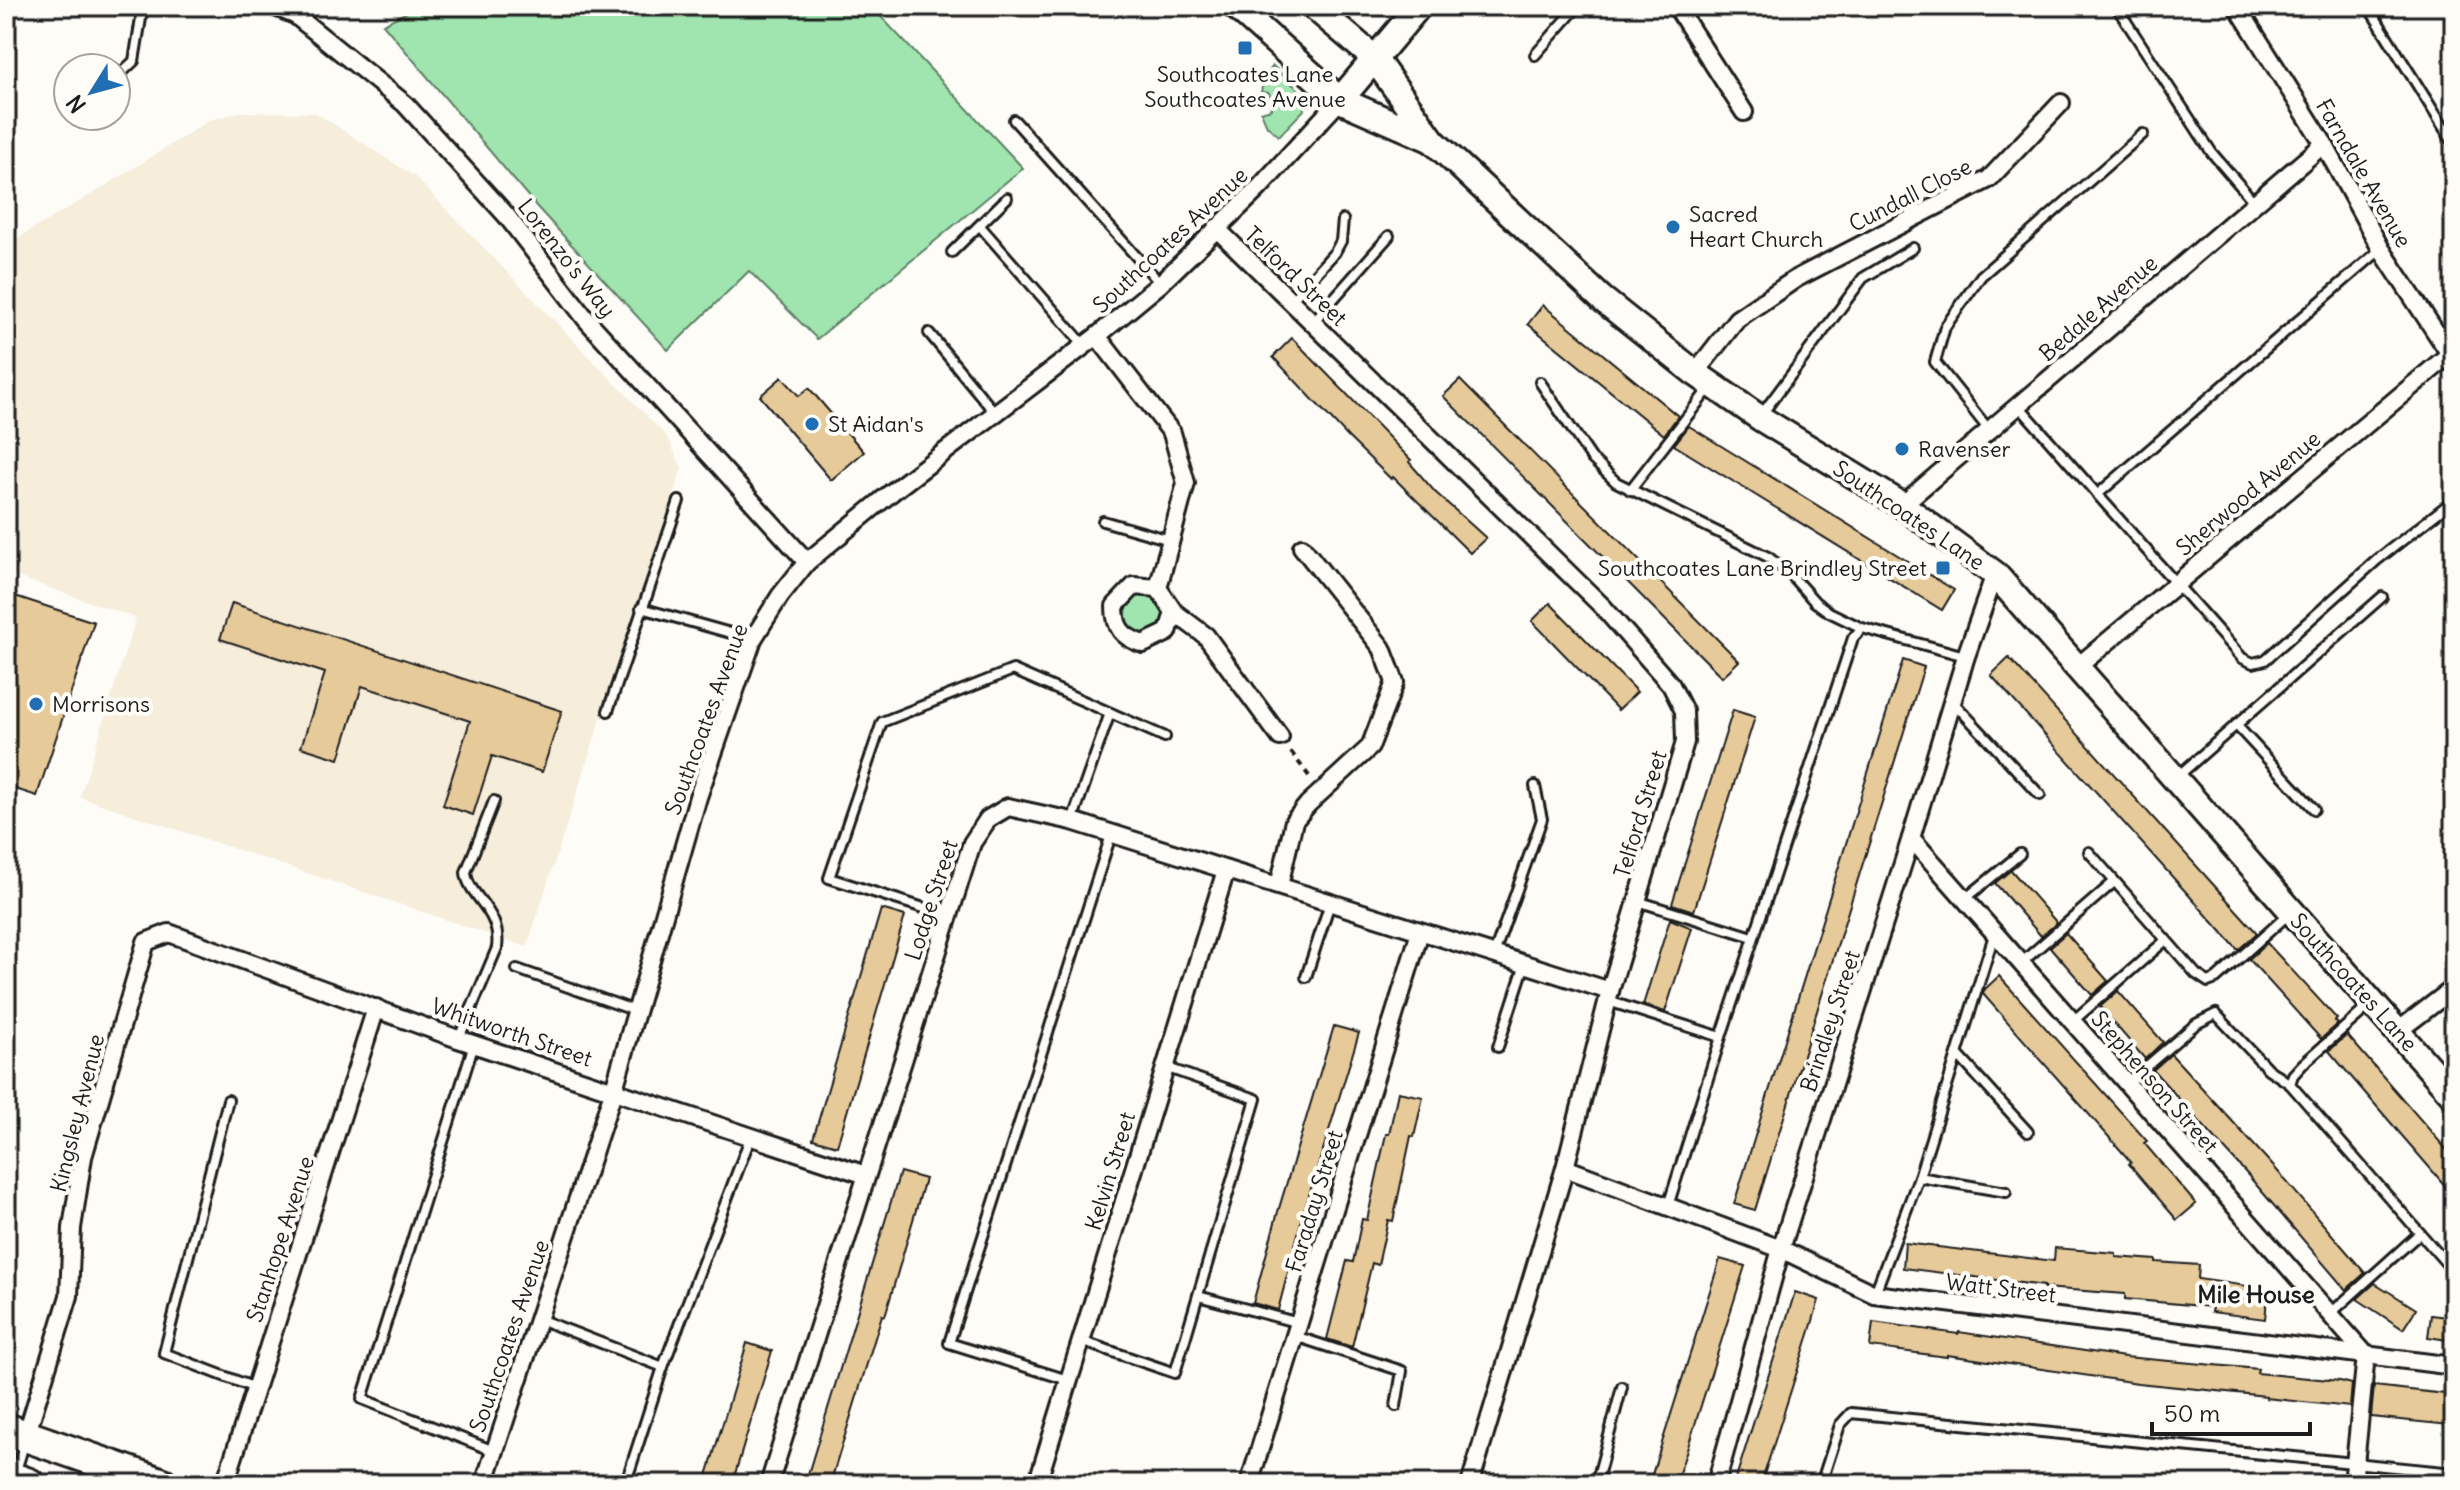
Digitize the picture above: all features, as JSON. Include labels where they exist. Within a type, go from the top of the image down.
[{"type":"highway","points":[[16,1432],[163,1484]]},
{"type":"street","name":"Lorenzo's Way","points":[[273,6],[298,11],[405,104],[506,215],[586,319],[718,468],[807,562]]},
{"type":"street","name":"Southcoates Lane","points":[[1235,6],[1340,100],[1433,141]]},
{"type":"street","name":"Southcoates Lane","points":[[1313,6],[1374,58],[1433,141],[1602,299],[1704,379],[1760,418],[1902,505],[1995,574],[2454,1096]]},
{"type":"street","points":[[1340,100],[1419,6]]},
{"type":"street","points":[[1676,6],[1744,112]]},
{"type":"street","name":"Farndale Avenue","points":[[2237,6],[2324,144],[2381,249],[2452,357]]},
{"type":"street","name":"Southcoates Avenue","points":[[484,1484],[614,1089],[698,797],[753,639],[780,596],[807,562],[892,492],[1160,284],[1259,188],[1340,100]]},
{"type":"street","name":"Cundall Close","points":[[1704,379],[1737,319],[1797,278],[1989,179],[2061,103]]},
{"type":"street","name":"Bedale Avenue","points":[[1902,505],[2324,144]]},
{"type":"street","name":"Telford Street","points":[[1216,228],[1603,607],[1671,685],[1684,711],[1685,742],[1609,996],[1565,1168],[1470,1484]]},
{"type":"street","points":[[1091,340],[1172,433],[1186,483],[1158,588],[1174,612],[1206,636],[1280,737]]},
{"type":"street","name":"Sherwood Avenue","points":[[2076,668],[2176,582],[2452,357]]},
{"type":"street","points":[[1279,886],[1294,821],[1370,747],[1395,682],[1382,648],[1302,547]]},
{"type":"street","name":"Brindley Street","points":[[1716,1484],[1781,1249],[1966,656],[1995,574]]},
{"type":"street","points":[[1158,588],[1134,586],[1115,606],[1115,621],[1127,639],[1143,644],[1168,632],[1174,612]]},
{"type":"street","name":"Lodge Street","points":[[769,1484],[972,843],[988,819],[1008,807],[1072,821],[1279,886],[1525,964],[1609,996]]},
{"type":"street","name":"Stephenson Street","points":[[1911,838],[2366,1355]]},
{"type":"street","name":"Kelvin Street","points":[[1037,1484],[1226,870]]},
{"type":"street","name":"Faraday Street","points":[[1249,1484],[1420,932]]},
{"type":"street","name":"Whitworth Street","points":[[146,942],[169,933],[466,1042],[866,1175]]},
{"type":"street","name":"Kingsley Avenue","points":[[16,1432],[69,1296],[72,1228],[83,1157],[146,942]]},
{"type":"street","points":[[2398,1031],[2454,988]]},
{"type":"street","name":"Stanhope Avenue","points":[[225,1484],[376,1008]]},
{"type":"street","name":"Watt Street","points":[[1565,1168],[1781,1249],[1874,1294],[2454,1366]]},
{"type":"street","points":[[2353,1484],[2366,1355]]},
{"type":"lane","points":[[132,63],[143,6]]},
{"type":"lane","points":[[1535,55],[1578,6]]},
{"type":"lane","points":[[2116,6],[2212,153],[2255,203]]},
{"type":"lane","points":[[2368,6],[2454,144]]},
{"type":"lane","points":[[1014,120],[1160,284]]},
{"type":"lane","points":[[1989,430],[1935,362],[1945,327],[1981,276],[2143,134]]},
{"type":"lane","points":[[952,252],[1007,198]]},
{"type":"lane","points":[[1291,301],[1335,252],[1341,241],[1343,220]]},
{"type":"lane","points":[[980,226],[1091,340]]},
{"type":"lane","points":[[1313,323],[1389,236]]},
{"type":"lane","points":[[1760,418],[1863,278],[1913,248]]},
{"type":"lane","points":[[2098,494],[2381,249]]},
{"type":"lane","points":[[929,333],[995,414]]},
{"type":"lane","points":[[1630,490],[1704,379]]},
{"type":"lane","points":[[1540,382],[1592,459],[1616,482],[1768,557],[1790,574],[1815,602],[1862,628],[1966,656]]},
{"type":"lane","points":[[2018,405],[2242,658],[2253,663],[2265,660],[2377,560],[2454,500]]},
{"type":"lane","points":[[608,711],[679,501]]},
{"type":"lane","points":[[1103,521],[1170,540]]},
{"type":"lane","points":[[2175,779],[2382,597]]},
{"type":"lane","points":[[641,608],[753,639]]},
{"type":"lane","points":[[1667,1207],[1839,679],[1853,638],[1862,628]]},
{"type":"lane","points":[[949,916],[829,878],[882,722],[1013,670],[1165,737]]},
{"type":"lane","points":[[1953,702],[2040,795]]},
{"type":"lane","points":[[1072,821],[1110,713]]},
{"type":"lane","points":[[2236,725],[2314,809]]},
{"type":"lane","points":[[1494,955],[1542,819],[1535,786]]},
{"type":"lane","points":[[494,801],[466,872],[468,883],[493,919],[497,948],[466,1042],[362,1399],[494,1451]]},
{"type":"lane","points":[[1069,1380],[949,1343],[1111,835]]},
{"type":"lane","points":[[2089,852],[2196,974],[2208,982],[2216,979],[2292,912]]},
{"type":"lane","points":[[1965,899],[2020,854]]},
{"type":"lane","points":[[2021,963],[2114,882]]},
{"type":"lane","points":[[1637,901],[1753,937]]},
{"type":"lane","points":[[1306,977],[1330,903]]},
{"type":"lane","points":[[1874,1294],[1919,1177],[1995,933]]},
{"type":"lane","points":[[2072,1021],[2166,940]]},
{"type":"lane","points":[[1498,1047],[1525,964]]},
{"type":"lane","points":[[517,969],[637,1011]]},
{"type":"lane","points":[[1609,996],[1721,1037]]},
{"type":"lane","points":[[2290,1084],[2303,1064],[2373,1003]]},
{"type":"lane","points":[[2127,1083],[2196,1024],[2216,1014],[2268,1069],[2290,1084],[2454,1272]]},
{"type":"lane","points":[[1958,1055],[2028,1132]]},
{"type":"lane","points":[[1081,1341],[1175,1373],[1256,1099],[1165,1067]]},
{"type":"lane","points":[[228,1100],[164,1353],[255,1389]]},
{"type":"lane","points":[[626,1482],[663,1367],[751,1136]]},
{"type":"lane","points":[[1919,1177],[2006,1192]]},
{"type":"lane","points":[[2330,1314],[2420,1233]]},
{"type":"lane","points":[[1198,1296],[1402,1371],[1396,1406]]},
{"type":"lane","points":[[538,1319],[663,1367]]},
{"type":"lane","points":[[1596,1484],[1622,1387]]},
{"type":"lane","points":[[1821,1484],[1840,1425],[1851,1413],[2019,1427],[2454,1473]]},
{"type":"lane","points":[[16,1432],[18,1481]]},
{"type":"path","points":[[1280,737],[1321,792]]},
{"type":"shaded area","points":[[240,112],[316,113],[414,176],[667,437],[682,468],[527,947],[80,797],[136,618],[6,573],[6,245],[210,120]]},
{"type":"green space","points":[[419,6],[871,6],[1023,168],[817,339],[749,271],[668,350],[537,207],[383,24]]},
{"type":"green space","points":[[1273,66],[1301,92],[1304,110],[1279,136],[1267,126],[1261,112],[1271,109],[1269,93],[1261,92],[1264,78]]},
{"type":"green space","points":[[1146,595],[1160,601],[1166,615],[1160,629],[1146,635],[1132,629],[1126,615],[1132,601]]},
{"type":"building","points":[[1543,305],[1678,416],[1664,435],[1528,324]]},
{"type":"building","points":[[1292,338],[1411,460],[1409,462],[1435,492],[1486,538],[1470,553],[1348,437],[1273,357]]},
{"type":"building","name":"St Aidan's","points":[[782,377],[799,396],[809,388],[864,452],[831,480],[760,396]]},
{"type":"building","points":[[1460,380],[1739,661],[1722,677],[1443,396]]},
{"type":"building","points":[[1689,426],[1954,590],[1942,610],[1674,445]]},
{"type":"building","name":"Morrisons","points":[[6,593],[94,622],[37,796],[6,786]]},
{"type":"building","points":[[232,603],[562,711],[542,772],[492,756],[473,815],[443,805],[470,721],[362,686],[339,759],[301,747],[325,673],[220,639]]},
{"type":"building","points":[[1550,603],[1637,692],[1618,710],[1532,621]]},
{"type":"building","points":[[2009,658],[2257,933],[2238,950],[1991,675]]},
{"type":"building","points":[[1903,660],[1924,667],[1755,1210],[1734,1204]]},
{"type":"building","points":[[1733,710],[1755,717],[1694,911],[1672,904]]},
{"type":"building","points":[[2011,870],[2057,923],[2041,936],[1995,883]]},
{"type":"building","points":[[881,909],[905,916],[837,1146],[813,1139]]},
{"type":"building","points":[[1670,919],[1692,928],[1665,1012],[1643,1005]]},
{"type":"building","points":[[2066,933],[2108,981],[2092,995],[2050,947]]},
{"type":"building","points":[[2267,943],[2337,1019],[2338,1024],[2321,1039],[2249,959]]},
{"type":"building","points":[[1999,976],[2147,1141],[2144,1143],[2196,1204],[2177,1220],[2129,1164],[2131,1162],[1983,994]]},
{"type":"building","points":[[2118,991],[2163,1042],[2145,1059],[2100,1007]]},
{"type":"building","points":[[1334,1026],[1359,1033],[1303,1215],[1278,1310],[1253,1303]]},
{"type":"building","points":[[2347,1035],[2454,1158],[2454,1196],[2329,1051]]},
{"type":"building","points":[[2171,1054],[2365,1273],[2346,1290],[2153,1070]]},
{"type":"building","points":[[1398,1092],[1423,1097],[1414,1137],[1411,1136],[1393,1221],[1388,1220],[1378,1265],[1372,1263],[1352,1347],[1327,1339],[1347,1261],[1353,1262],[1362,1219],[1367,1220]]},
{"type":"building","points":[[900,1172],[925,1179],[885,1316],[882,1315],[830,1484],[805,1484]]},
{"type":"building","points":[[1905,1243],[2054,1261],[2055,1248],[2199,1265],[2198,1279],[2268,1289],[2265,1319],[2211,1312],[2212,1307],[2125,1299],[2125,1294],[2044,1288],[1903,1268]]},
{"type":"building","points":[[1720,1259],[1745,1266],[1675,1484],[1649,1484]]},
{"type":"building","points":[[2375,1283],[2416,1309],[2403,1329],[2357,1299]]},
{"type":"building","points":[[1795,1292],[1819,1300],[1810,1331],[1761,1484],[1734,1484]]},
{"type":"building","points":[[2431,1315],[2454,1318],[2454,1341],[2428,1337]]},
{"type":"building","points":[[1873,1322],[2125,1357],[2258,1369],[2257,1373],[2340,1381],[2352,1384],[2350,1407],[2138,1383],[1870,1347]]},
{"type":"building","points":[[747,1343],[772,1351],[732,1484],[723,1484],[706,1479]]},
{"type":"building","points":[[2374,1386],[2454,1395],[2454,1420],[2451,1419],[2450,1425],[2371,1417]]},
{"type":"place","name":"Southcoates Lane Southcoates Avenue","points":[[1245,48]]},
{"type":"place","name":"Sacred Heart Church","points":[[1673,227]]},
{"type":"place","name":"St Aidan's","points":[[812,424]]},
{"type":"place","name":"Ravenser","points":[[1902,449]]},
{"type":"place","name":"Southcoates Lane Brindley Street","points":[[1943,568]]},
{"type":"place","name":"Morrisons","points":[[36,704]]},
{"type":"district","name":"Mile House","points":[[2256,1294]]}]
